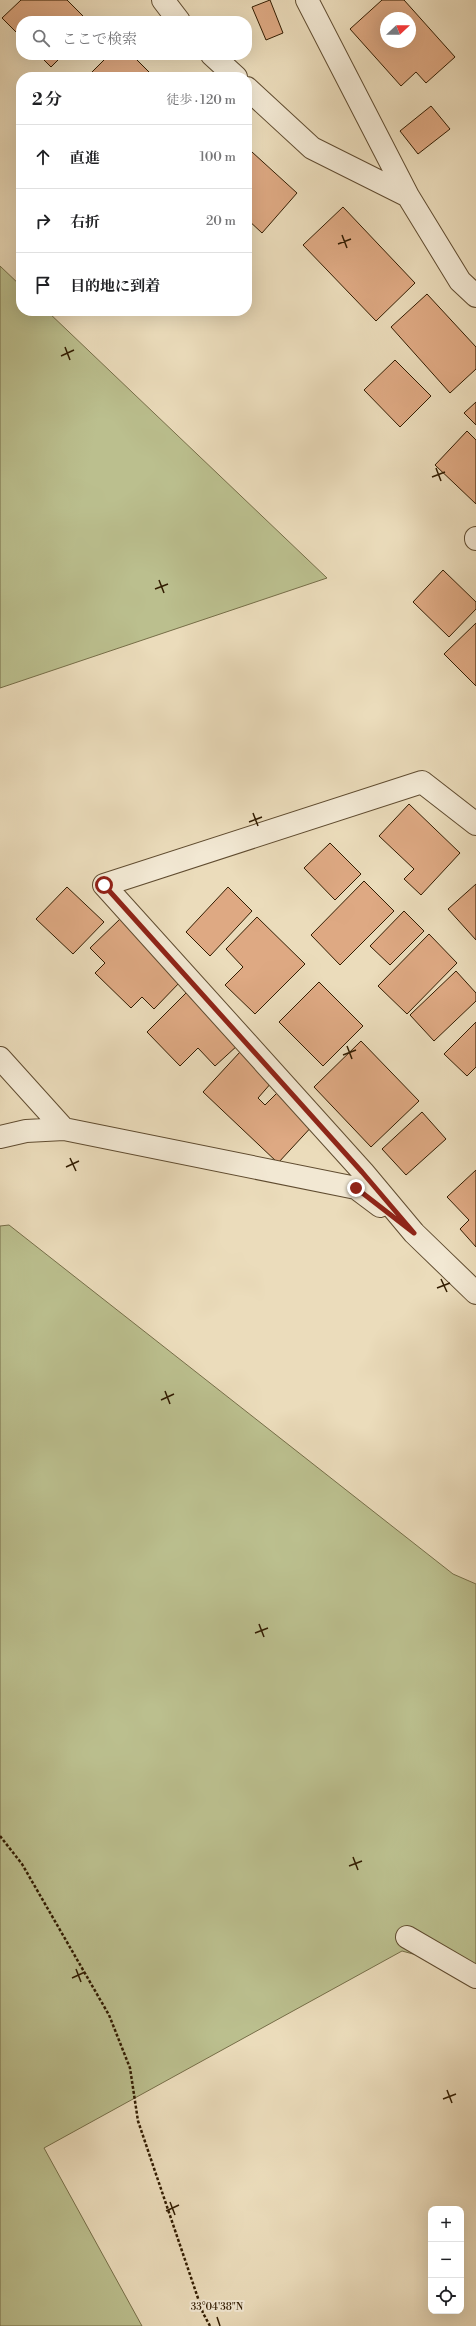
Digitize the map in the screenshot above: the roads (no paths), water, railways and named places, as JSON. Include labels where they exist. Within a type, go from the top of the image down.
[{"type":"street","points":[[163,0],[174,16]]},
{"type":"street","points":[[307,0],[408,196],[460,281],[476,296]]},
{"type":"street","points":[[217,60],[231,72]]},
{"type":"street","points":[[252,93],[312,148],[408,196]]},
{"type":"street","points":[[476,824],[422,782],[104,885],[362,1172],[414,1233],[476,1293]]},
{"type":"street","points":[[0,1058],[64,1129]]},
{"type":"street","points":[[0,1137],[26,1131],[64,1129],[356,1188],[414,1233]]},
{"type":"street","points":[[407,1937],[476,1977]]}]
